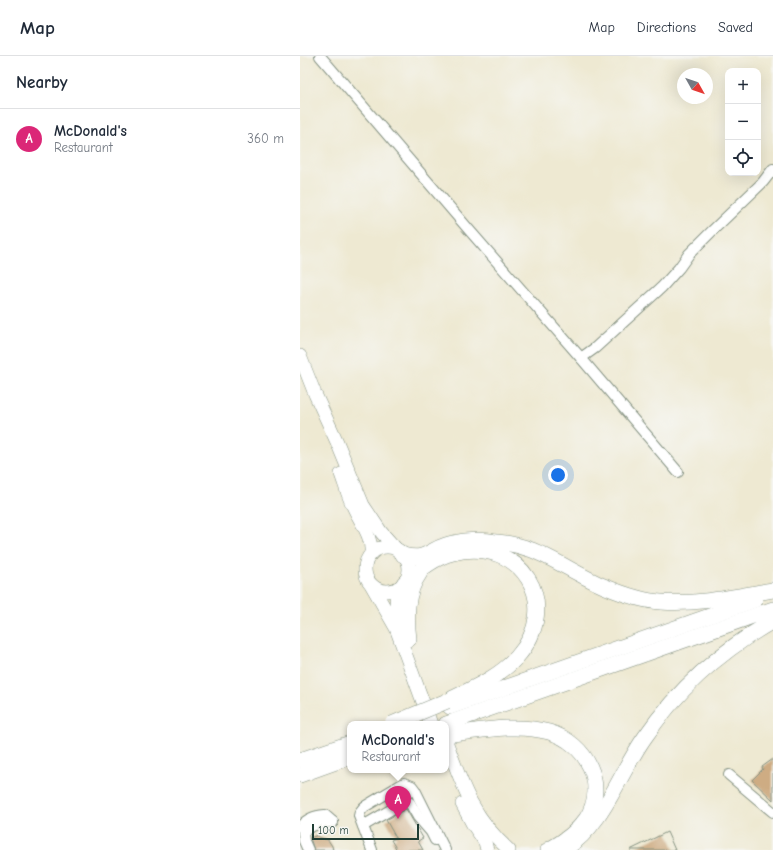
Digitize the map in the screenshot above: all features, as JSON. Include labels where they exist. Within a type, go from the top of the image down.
[{"type":"highway","points":[[400,553],[416,558],[449,544],[464,541],[486,540],[507,543],[532,550],[605,586],[632,596],[661,602],[697,601],[726,598],[773,590]]},
{"type":"highway","points":[[401,586],[425,566],[444,556],[459,552],[479,551],[497,554],[514,563],[521,568],[531,583],[536,600],[536,615],[533,631],[524,648],[517,657],[490,679],[450,723]]},
{"type":"highway","points":[[409,639],[407,617],[410,592],[425,566]]},
{"type":"highway","points":[[450,723],[773,594]]},
{"type":"highway","points":[[450,723],[773,609]]},
{"type":"highway","points":[[564,850],[582,837],[594,823],[606,805],[644,738],[677,697],[692,681],[720,656],[773,621]]},
{"type":"highway","points":[[450,723],[496,729],[516,728],[549,732],[564,738],[582,753],[590,766],[595,781],[595,796],[593,804],[586,819],[575,831],[569,837],[548,850]]},
{"type":"highway","points":[[300,760],[347,744]]},
{"type":"highway","points":[[300,775],[347,758]]},
{"type":"main road","points":[[300,356],[363,505],[381,532],[407,562],[407,576],[401,586],[395,607],[409,639],[439,721]]},
{"type":"main road","points":[[315,394],[349,497],[372,546],[371,554],[365,568],[367,579],[396,628],[430,721]]},
{"type":"main road","points":[[371,554],[384,548],[391,548],[400,553]]},
{"type":"main road","points":[[372,586],[386,591],[401,586]]},
{"type":"main road","points":[[450,723],[461,782],[472,806],[492,834],[509,850]]},
{"type":"main road","points":[[449,773],[460,800],[472,823],[485,842],[487,850]]},
{"type":"lane","points":[[320,56],[678,472]]},
{"type":"lane","points":[[581,358],[595,348],[662,286],[679,268],[689,254],[763,182],[773,169]]},
{"type":"lane","points":[[729,775],[773,812]]},
{"type":"lane","points":[[372,850],[359,816],[360,812],[364,807],[401,784],[408,784],[415,790],[445,850]]},
{"type":"lane","points":[[363,826],[404,802],[407,802],[410,803],[418,817],[431,832],[441,850]]},
{"type":"lane","points":[[300,827],[310,818],[318,816],[325,816],[333,822],[319,823],[308,828],[303,833],[304,841],[308,850]]},
{"type":"lane","points":[[300,840],[303,850]]},
{"type":"building","points":[[773,759],[773,800],[752,780],[763,769],[762,767]]},
{"type":"building","points":[[406,809],[423,838],[418,841],[423,850],[397,850],[391,840],[396,838],[386,820]]},
{"type":"building","points":[[667,832],[675,850],[630,850]]},
{"type":"building","points":[[318,835],[318,837],[328,840],[333,850],[314,850],[310,838]]},
{"type":"place","name":"McDonald's","points":[[398,819]]}]
